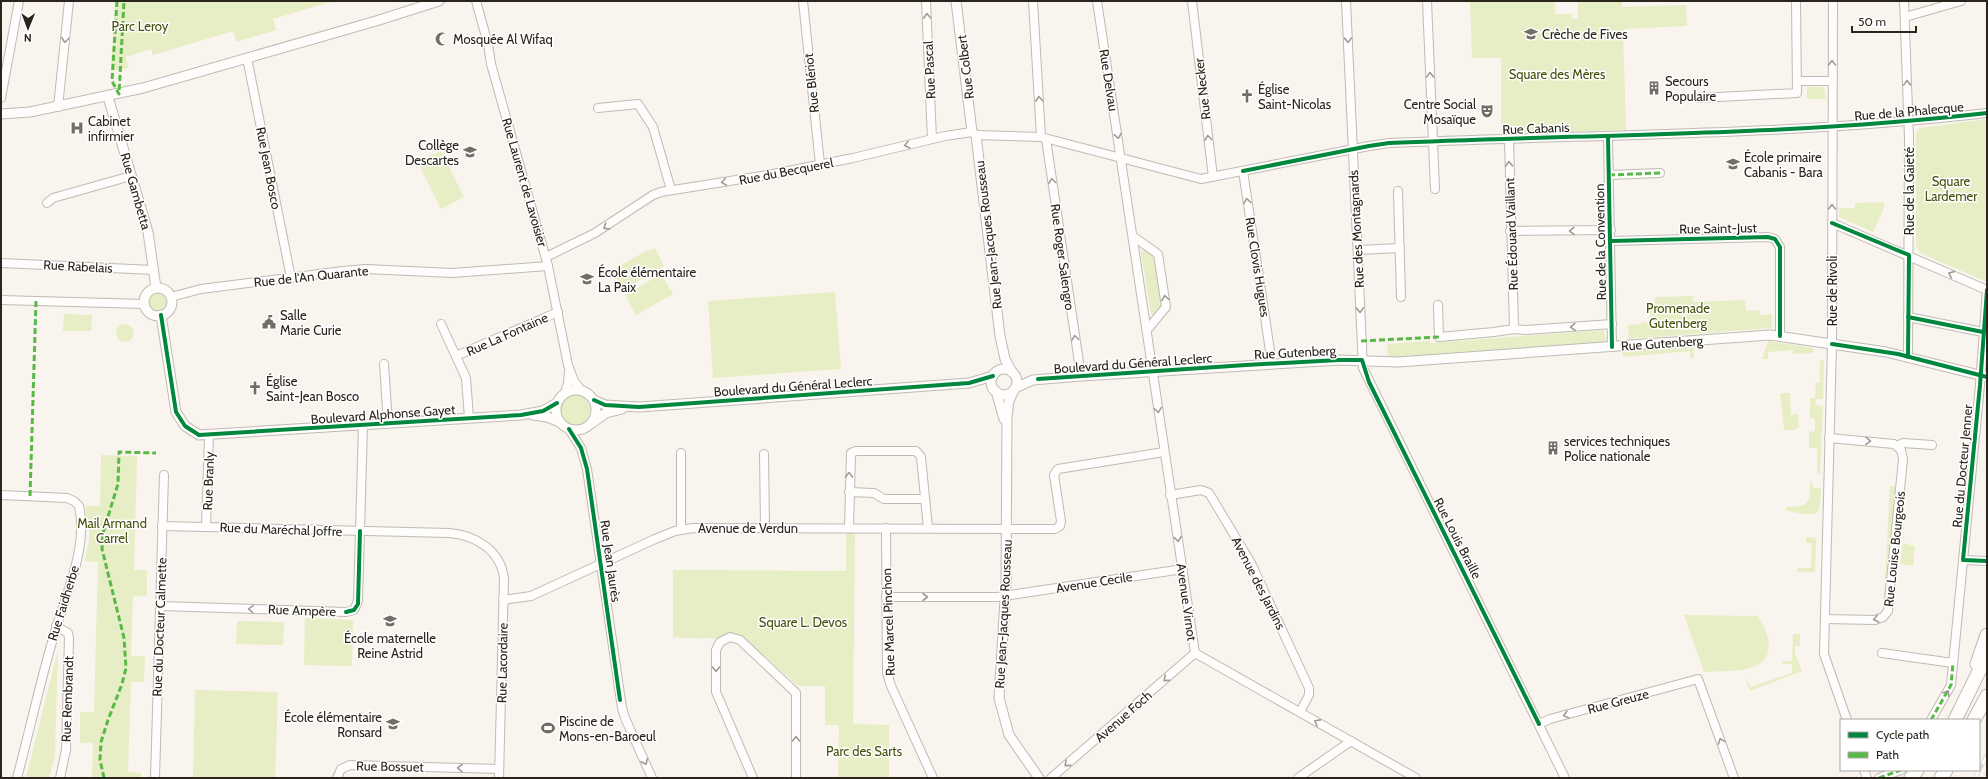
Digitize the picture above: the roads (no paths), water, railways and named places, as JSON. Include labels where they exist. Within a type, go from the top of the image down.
[{"type":"highway","points":[[1969,691],[1987,635]]},
{"type":"highway","points":[[1955,719],[1987,656]]},
{"type":"highway","points":[[1975,719],[1987,696]]},
{"type":"highway","points":[[1979,719],[1987,709]]},
{"type":"street","points":[[1,98],[19,1]]},
{"type":"street","points":[[58,107],[69,1]]},
{"type":"street","name":"Rue Laurent de Lavoisier","points":[[476,1],[546,257],[568,365],[568,383],[565,393]]},
{"type":"street","name":"Rue Blériot","points":[[803,1],[820,164]]},
{"type":"street","name":"Rue Pascal","points":[[926,1],[932,139]]},
{"type":"street","name":"Rue Colbert","points":[[956,1],[974,134]]},
{"type":"street","name":"Rue Roger Salengro","points":[[1033,1],[1043,138],[1081,376]]},
{"type":"street","name":"Rue Delvau","points":[[1097,1],[1134,237]]},
{"type":"street","name":"Rue Necker","points":[[1192,1],[1213,177]]},
{"type":"street","name":"Rue des Montagnards","points":[[1346,1],[1362,360]]},
{"type":"street","points":[[1427,1],[1435,189]]},
{"type":"street","points":[[1698,98],[1797,93],[1796,1]]},
{"type":"street","name":"Rue de Rivoli","points":[[1832,1],[1832,344],[1824,654],[1847,719]]},
{"type":"street","name":"Rue de la Gaieté","points":[[1904,1],[1908,122],[1908,356]]},
{"type":"street","points":[[1905,17],[1961,1]]},
{"type":"street","points":[[1,114],[24,113],[108,97],[247,58],[435,2]]},
{"type":"street","name":"Rue Jean Bosco","points":[[247,58],[291,278]]},
{"type":"street","points":[[1797,81],[1832,81]]},
{"type":"street","name":"Rue Gambetta","points":[[108,97],[149,239],[156,288]]},
{"type":"street","points":[[598,108],[638,104],[653,127],[670,190]]},
{"type":"street","name":"Rue de la Phalecque","points":[[1832,127],[1908,122],[1987,113]]},
{"type":"street","name":"Rue Cabanis","points":[[1201,179],[1383,144],[1509,139],[1688,135],[1832,127]]},
{"type":"street","name":"Rue du Becquerel","points":[[546,257],[595,233],[653,195],[670,190],[820,164],[932,139],[974,134],[1043,138],[1201,179]]},
{"type":"street","name":"Rue Jean-Jacques Rousseau","points":[[974,134],[1000,336],[1005,359],[1013,374]]},
{"type":"street","name":"Rue de la Convention","points":[[1608,137],[1612,347]]},
{"type":"street","name":"Rue Édouard Vaillant","points":[[1509,139],[1510,231],[1514,329]]},
{"type":"street","name":"Rue Clovis Hugues","points":[[1243,171],[1272,364]]},
{"type":"street","points":[[1609,175],[1660,173]]},
{"type":"street","points":[[47,203],[54,198],[131,176]]},
{"type":"street","points":[[1398,191],[1401,297]]},
{"type":"street","points":[[1832,223],[1987,290]]},
{"type":"street","points":[[1510,231],[1610,230]]},
{"type":"street","points":[[1134,237],[1158,254],[1166,307],[1148,330]]},
{"type":"street","name":"Avenue Virnot","points":[[1134,237],[1170,495],[1183,569],[1195,653],[1416,778]]},
{"type":"street","name":"Rue Saint-Just","points":[[1611,241],[1768,237],[1775,239],[1780,247],[1780,336]]},
{"type":"street","points":[[1358,250],[1400,248]]},
{"type":"street","name":"Rue Rabelais","points":[[1,263],[154,270]]},
{"type":"street","name":"Rue de l'An Quarante","points":[[171,297],[201,289],[359,270],[452,273],[548,266]]},
{"type":"street","points":[[156,288],[165,290],[171,297],[170,308],[161,316],[150,313],[144,304],[146,293],[156,288]]},
{"type":"street","name":"Rue du Docteur Jenner","points":[[1931,719],[1951,685],[1963,560],[1984,376],[1983,332],[1987,290]]},
{"type":"street","points":[[1,300],[144,304]]},
{"type":"street","name":"Rue Gutenberg","points":[[1438,305],[1439,337],[1514,329],[1526,330],[1612,324]]},
{"type":"street","name":"Rue La Fontaine","points":[[456,356],[558,312]]},
{"type":"street","name":"Boulevard Alphonse Gayet","points":[[161,316],[176,412],[181,421],[192,432],[199,435],[388,424],[521,414],[543,411],[557,403]]},
{"type":"street","points":[[1908,317],[1983,332]]},
{"type":"street","points":[[441,324],[466,378],[468,418]]},
{"type":"street","name":"Rue Gutenberg","points":[[1229,366],[1338,360],[1398,362],[1764,335],[1780,336],[1908,356],[1984,376]]},
{"type":"street","name":"Rue Jean-Jacques Rousseau","points":[[994,375],[998,367],[1000,336]]},
{"type":"street","name":"Rue Louis Braille","points":[[1362,360],[1369,382],[1565,778]]},
{"type":"street","points":[[384,364],[388,424]]},
{"type":"street","name":"Rue Laurent de Lavoisier","points":[[568,365],[574,380],[581,390]]},
{"type":"street","name":"Boulevard du Général Leclerc","points":[[1013,374],[1038,379],[1229,366]]},
{"type":"street","points":[[1002,370],[1013,374],[1017,382],[1015,389],[1004,395],[995,390],[992,383],[994,375],[1002,370]]},
{"type":"street","name":"Boulevard du Général Leclerc","points":[[970,383],[994,375]]},
{"type":"street","name":"Boulevard du Général Leclerc","points":[[1015,389],[1038,379]]},
{"type":"street","name":"Boulevard du Général Leclerc","points":[[590,424],[606,413],[639,407],[970,383],[984,385],[995,390]]},
{"type":"street","name":"Rue Jean-Jacques Rousseau","points":[[1015,389],[1008,405],[1006,596],[999,687],[1000,705],[1009,735],[1039,778]]},
{"type":"street","points":[[573,390],[581,390],[587,393],[594,400],[596,412],[590,424],[580,429],[569,429],[560,422],[556,411],[557,403],[565,393],[573,390]]},
{"type":"street","name":"Rue Jean-Jacques Rousseau","points":[[995,390],[1002,408],[1007,438]]},
{"type":"street","name":"Boulevard du Général Leclerc","points":[[594,400],[605,405],[639,407]]},
{"type":"street","name":"Boulevard Alphonse Gayet","points":[[521,414],[544,417],[560,422]]},
{"type":"street","name":"Rue Ampère","points":[[160,606],[350,611],[358,604],[363,425]]},
{"type":"street","name":"Rue Jean Jaurès","points":[[569,429],[581,448],[585,460],[602,564],[623,713],[652,778]]},
{"type":"street","name":"Rue Branly","points":[[206,527],[209,435]]},
{"type":"street","points":[[1829,438],[1890,442],[1898,446],[1903,443],[1932,445]]},
{"type":"street","name":"Rue Louise Bourgeois","points":[[1825,619],[1875,620],[1883,617],[1888,611],[1903,459],[1903,454],[1898,446]]},
{"type":"street","points":[[849,528],[850,456],[853,451],[916,451],[921,457],[928,528]]},
{"type":"street","name":"Avenue de Verdun","points":[[503,600],[531,596],[655,539],[681,530],[709,526],[1054,530],[1058,528],[1061,521],[1054,475],[1058,468],[1164,452]]},
{"type":"street","points":[[681,453],[681,530]]},
{"type":"street","points":[[764,454],[765,527]]},
{"type":"street","name":"Rue du Docteur Calmette","points":[[155,778],[164,475]]},
{"type":"street","name":"Avenue des Jardins","points":[[1170,495],[1201,490],[1209,493],[1246,552],[1309,688],[1309,695],[1300,712]]},
{"type":"street","points":[[849,492],[874,493],[884,499],[925,499]]},
{"type":"street","name":"Rue Faidherbe","points":[[1,496],[67,498],[74,501],[79,506],[82,524],[81,544],[56,626],[17,778]]},
{"type":"street","name":"Rue du Maréchal Joffre","points":[[162,526],[458,534],[475,539],[491,551]]},
{"type":"street","name":"Rue Marcel Pinchon","points":[[886,528],[887,668],[889,681],[933,778]]},
{"type":"street","name":"Rue Lacordaire","points":[[491,551],[498,560],[503,574],[499,778]]},
{"type":"street","points":[[1963,560],[1987,561]]},
{"type":"street","name":"Avenue Cecile","points":[[886,597],[1006,596],[1183,569]]},
{"type":"street","name":"Rue Rembrandt","points":[[56,626],[68,633],[69,638],[66,750],[60,778]]},
{"type":"street","points":[[754,778],[716,692],[716,650],[720,642],[730,637],[740,640],[796,693],[796,778]]},
{"type":"street","name":"Avenue Foch","points":[[1051,778],[1195,653]]},
{"type":"street","points":[[1882,653],[1953,662]]},
{"type":"street","name":"Rue Greuze","points":[[1539,724],[1557,717],[1698,680],[1734,778]]},
{"type":"street","points":[[1298,778],[1351,741]]},
{"type":"street","name":"Rue Bossuet","points":[[337,778],[341,769],[350,765],[499,769]]},
{"type":"street","points":[[1879,778],[1898,771]]},
{"type":"railway","points":[[1980,768],[1987,755]]},
{"type":"railway","points":[[1975,778],[1979,771]]},
{"type":"railway","points":[[1985,778],[1987,774]]},
{"type":"place","name":"Crèche de Fives","points":[[1531,34]]},
{"type":"place","name":"Mosquée Al Wifaq","points":[[442,39]]},
{"type":"place","name":"Secours Populaire","points":[[1654,88]]},
{"type":"place","name":"Église Saint-Nicolas","points":[[1247,96]]},
{"type":"place","name":"Centre Social Mosaïque","points":[[1487,111]]},
{"type":"place","name":"Cabinet infirmier","points":[[77,128]]},
{"type":"place","name":"Collège Descartes","points":[[470,152]]},
{"type":"place","name":"École primaire Cabanis - Bara","points":[[1733,164]]},
{"type":"place","name":"École élémentaire La Paix","points":[[587,279]]},
{"type":"place","name":"Salle Marie Curie","points":[[269,322]]},
{"type":"place","name":"Église Saint-Jean Bosco","points":[[255,388]]},
{"type":"place","name":"services techniques Police nationale","points":[[1553,448]]},
{"type":"place","name":"École maternelle Reine Astrid","points":[[390,621]]},
{"type":"place","name":"École élémentaire Ronsard","points":[[393,724]]},
{"type":"place","name":"Piscine de Mons-en-Baroeul","points":[[548,728]]},
{"type":"park label","name":"Parc Leroy","points":[[140,26]]},
{"type":"park label","name":"Square des Mères","points":[[1557,74]]},
{"type":"park label","name":"Square Lardemer","points":[[1951,188]]},
{"type":"park label","name":"Promenade Gutenberg","points":[[1678,316]]},
{"type":"park label","name":"Mail Armand Carrel","points":[[112,530]]},
{"type":"park label","name":"Square L. Devos","points":[[803,622]]},
{"type":"park label","name":"Parc des Sarts","points":[[864,751]]}]
